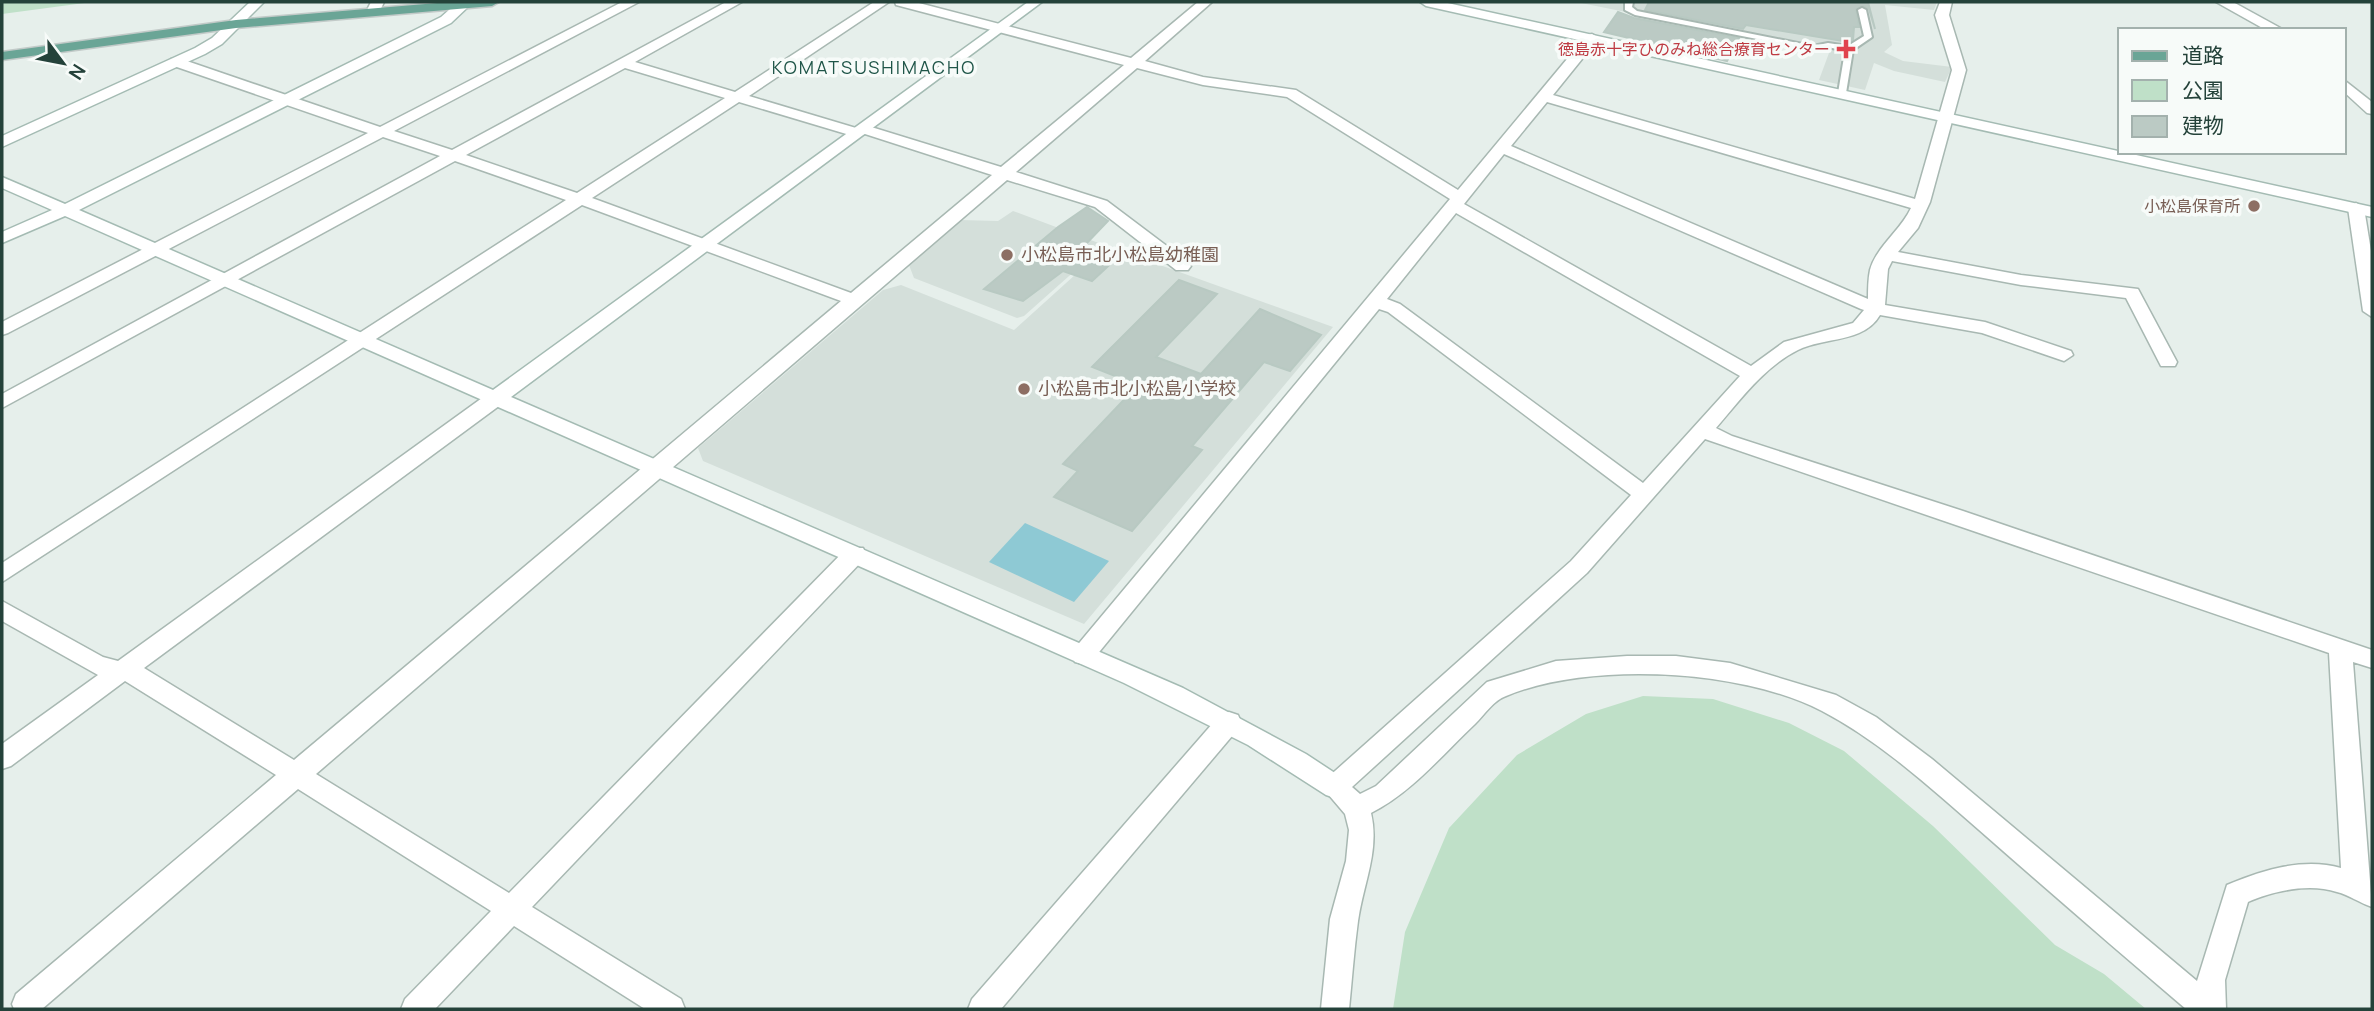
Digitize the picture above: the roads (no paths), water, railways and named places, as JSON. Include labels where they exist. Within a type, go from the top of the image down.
[{"type":"main road","points":[[2,56],[375,7],[492,2]]},
{"type":"street","points":[[2,142],[217,41],[257,2]]},
{"type":"street","points":[[2,329],[632,2]]},
{"type":"street","points":[[2,402],[735,2]]},
{"type":"street","points":[[2,574],[883,2]]},
{"type":"street","points":[[901,2],[1203,81],[1291,93],[1457,201],[1752,375]]},
{"type":"street","points":[[2,758],[1036,2]]},
{"type":"street","points":[[26,1004],[297,776],[1132,62],[1206,2]]},
{"type":"street","points":[[1426,2],[2364,210],[2372,311]]},
{"type":"street","points":[[1335,787],[1579,567],[1705,431],[1752,375],[1791,346],[1859,327],[1870,317],[1880,269],[1886,255],[1910,228],[1920,206],[1959,70],[1942,15],[1946,2]]},
{"type":"street","points":[[2223,2],[2273,28]]},
{"type":"street","points":[[2,238],[68,209],[450,18],[464,3]]},
{"type":"street","points":[[1083,655],[1592,38]]},
{"type":"street","points":[[176,62],[283,102],[452,155],[706,244],[855,300]]},
{"type":"street","points":[[624,63],[1003,172],[1107,206],[1182,266]]},
{"type":"street","points":[[2346,87],[2372,110]]},
{"type":"street","points":[[1544,97],[1920,206]]},
{"type":"street","points":[[1503,148],[1874,307],[1985,328],[2064,355]]},
{"type":"street","points":[[2,182],[229,280],[466,388],[496,398],[1083,655],[1229,722],[1300,762],[1335,787],[1357,808],[1362,830],[1359,861],[1344,919],[1335,1009]]},
{"type":"street","points":[[1886,255],[1986,271],[2021,280],[2132,293],[2168,362]]},
{"type":"street","points":[[1375,301],[1394,308],[1645,494]]},
{"type":"street","points":[[1705,431],[1725,441],[1956,516],[2372,659]]},
{"type":"street","points":[[415,1009],[855,554]]},
{"type":"street","points":[[2,610],[97,665],[120,673],[137,675],[671,1009]]},
{"type":"street","points":[[2210,1009],[2211,980],[2237,894],[2251,887],[2301,879],[2331,878],[2364,891],[2340,648]]},
{"type":"street","points":[[1357,808],[1385,794],[1495,689],[1556,671],[1627,665],[1676,665],[1730,673],[1788,688],[1827,702],[1867,724],[1923,767],[2210,1009]]},
{"type":"street","points":[[982,1009],[1229,722]]},
{"type":"lane","points":[[1629,2],[1628,8],[1648,15],[1813,48],[1828,45],[1849,49],[1868,37],[1862,10]]},
{"type":"lane","points":[[1842,93],[1849,49]]},
{"type":"water","points":[[1025,523],[1109,561],[1074,602],[989,562]]},
{"type":"place","name":"徳島赤十字ひのみね総合療育センター","points":[[1846,49]]},
{"type":"place","name":"小松島保育所","points":[[2254,206]]},
{"type":"place","name":"小松島市北小松島幼稚園","points":[[1007,255]]},
{"type":"place","name":"小松島市北小松島小学校","points":[[1024,389]]},
{"type":"district","name":"KOMATSUSHIMACHO","points":[[874,68]]}]
